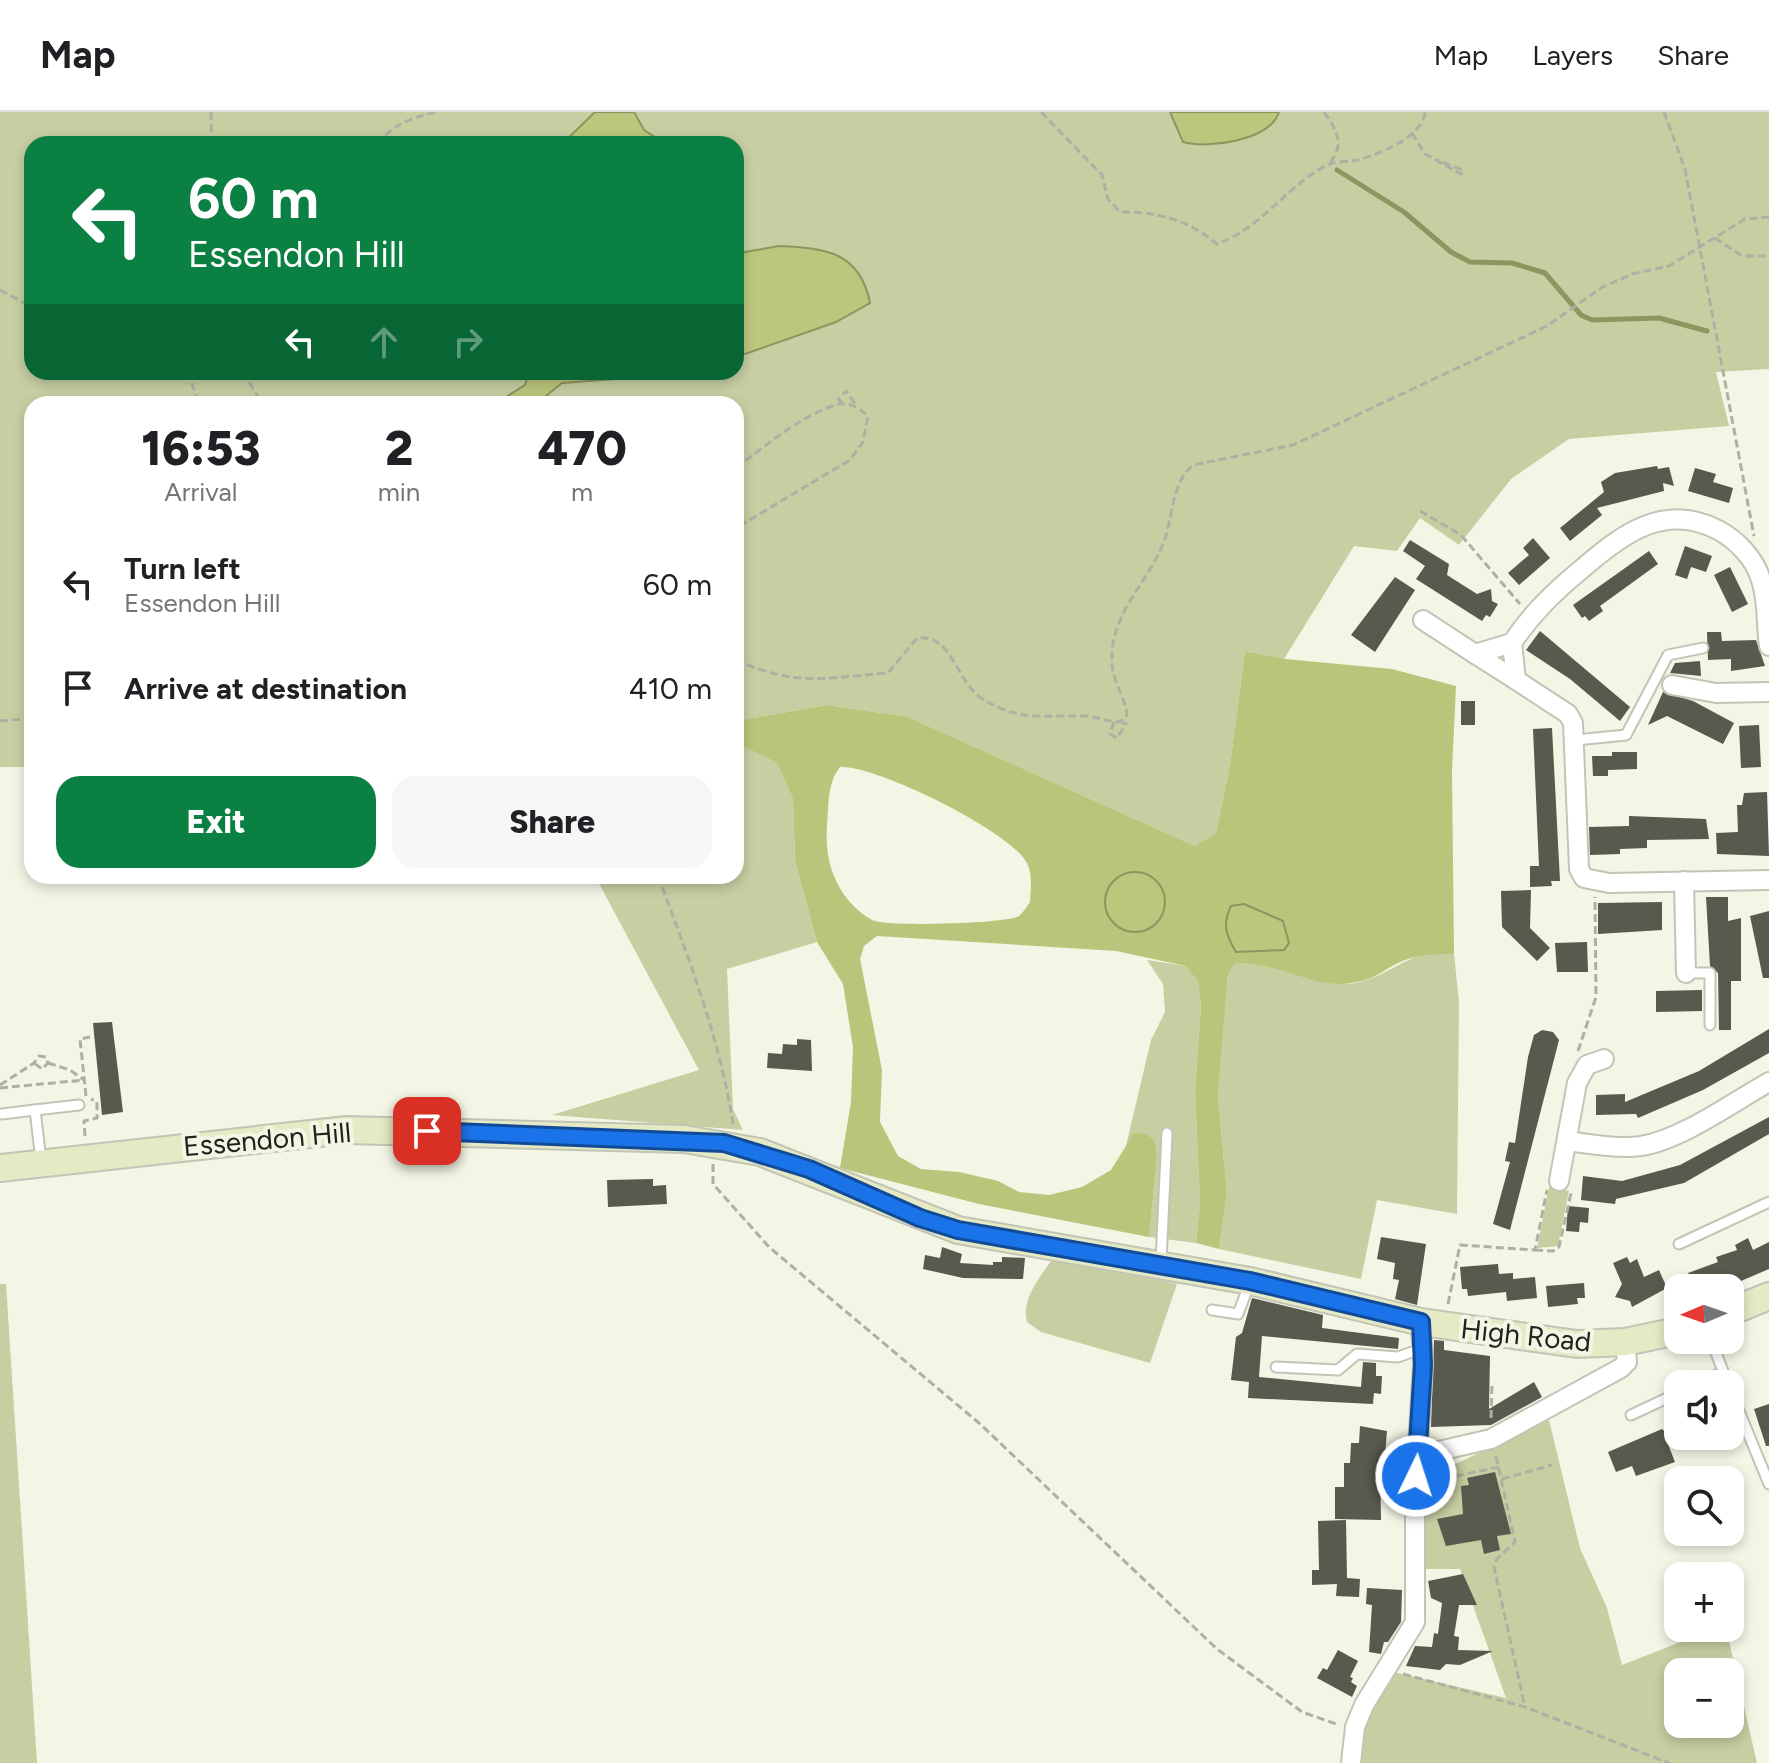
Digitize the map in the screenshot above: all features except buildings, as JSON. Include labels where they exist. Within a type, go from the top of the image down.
[{"type":"main road","name":"Essendon Hill","points":[[0,1168],[347,1130],[684,1139],[729,1133],[920,1218],[958,1230],[1250,1281],[1429,1332]]},
{"type":"main road","points":[[1744,1306],[1769,1296]]},
{"type":"main road","name":"High Road","points":[[1429,1332],[1546,1342],[1625,1342],[1664,1334]]},
{"type":"street","points":[[1475,654],[1512,643],[1530,616],[1615,540],[1637,527],[1674,519],[1712,527],[1744,550],[1765,576],[1769,646]]},
{"type":"street","points":[[1423,620],[1568,714],[1576,740],[1579,869],[1584,878],[1594,882],[1769,880]]},
{"type":"street","points":[[1512,643],[1516,680]]},
{"type":"street","points":[[1672,685],[1716,693],[1769,692]]},
{"type":"street","points":[[1684,881],[1686,973]]},
{"type":"street","points":[[1553,1184],[1567,1141],[1577,1083],[1587,1065],[1604,1059]]},
{"type":"street","points":[[1567,1141],[1612,1147],[1643,1146],[1672,1135],[1769,1082]]},
{"type":"street","points":[[1351,1763],[1355,1727],[1364,1705],[1415,1622],[1417,1456],[1429,1332]]},
{"type":"street","points":[[1417,1456],[1491,1439],[1621,1368],[1627,1362],[1625,1342]]},
{"type":"lane","points":[[1576,740],[1626,735],[1668,655],[1703,648]]},
{"type":"lane","points":[[1686,973],[1710,973],[1710,1025]]},
{"type":"lane","points":[[2,1114],[79,1105]]},
{"type":"lane","points":[[35,1110],[41,1163]]},
{"type":"lane","points":[[1160,1263],[1167,1133]]},
{"type":"lane","points":[[1679,1244],[1769,1202]]},
{"type":"lane","points":[[1212,1310],[1238,1314],[1250,1281]]},
{"type":"lane","points":[[1276,1367],[1338,1370],[1357,1354],[1398,1357],[1429,1332]]},
{"type":"lane","points":[[1631,1415],[1664,1400]]},
{"type":"lane","points":[[1744,1423],[1769,1484]]},
{"type":"path","points":[[211,112],[212,136]]},
{"type":"path","points":[[383,136],[400,124],[438,112]]},
{"type":"path","points":[[1041,112],[1102,175],[1108,199],[1120,212],[1153,212],[1201,231],[1217,244],[1238,237],[1329,164],[1340,151],[1340,139],[1324,112]]},
{"type":"path","points":[[1329,164],[1359,159],[1412,133],[1425,119],[1425,112]]},
{"type":"path","points":[[1664,112],[1685,169],[1754,537]]},
{"type":"path","points":[[1412,133],[1425,154],[1461,174],[1463,170],[1437,160]]},
{"type":"path","points":[[1120,722],[1127,715],[1125,699],[1111,664],[1116,632],[1136,585],[1162,547],[1180,476],[1193,465],[1293,445],[1547,326],[1601,288],[1632,274],[1669,266],[1745,219],[1769,217]]},
{"type":"path","points":[[1715,238],[1742,256],[1769,256]]},
{"type":"path","points":[[0,290],[24,303]]},
{"type":"path","points":[[744,523],[850,460],[863,442],[868,416],[846,391],[838,399],[858,407]]},
{"type":"path","points":[[744,462],[782,434],[842,403]]},
{"type":"path","points":[[1420,511],[1461,535],[1530,616]]},
{"type":"path","points":[[744,663],[773,676],[802,680],[888,673],[917,638],[928,636],[941,642],[978,696],[1011,713],[1045,719],[1087,715],[1126,724],[1117,738],[1110,734],[1114,722]]},
{"type":"path","points":[[0,721],[24,719]]},
{"type":"path","points":[[1577,1052],[1596,997],[1594,882]]},
{"type":"path","points":[[661,884],[710,1025],[727,1086],[729,1133],[711,1167],[713,1184],[769,1247],[979,1423],[1217,1649],[1302,1712],[1355,1727]]},
{"type":"path","points":[[41,1055],[48,1063],[70,1070],[84,1080],[0,1087],[41,1055]]},
{"type":"path","points":[[34,1063],[42,1069],[48,1063]]},
{"type":"path","points":[[1429,1332],[1460,1245],[1535,1250],[1553,1184]]},
{"type":"path","points":[[1492,1385],[1491,1439],[1515,1542],[1497,1559],[1494,1567],[1525,1707]]},
{"type":"path","points":[[1502,1479],[1552,1465]]},
{"type":"path","points":[[1456,1476],[1499,1467]]},
{"type":"path","points":[[1388,1668],[1525,1707],[1669,1763]]},
{"type":"shaded area","points":[[0,112],[1769,112],[1769,369],[1716,372],[1729,426],[1569,439],[1511,479],[1459,545],[1420,518],[1397,551],[1354,546],[1284,659],[1245,651],[1230,765],[1216,833],[1195,846],[908,717],[827,705],[744,720],[744,396],[24,396],[24,767],[0,767]]},
{"type":"shaded area","points":[[595,112],[634,112],[644,130],[653,136],[570,136]]},
{"type":"shaded area","points":[[1170,112],[1279,112],[1264,130],[1251,136],[1222,143],[1194,144],[1183,142]]},
{"type":"shaded area","points":[[779,246],[811,248],[838,256],[858,272],[870,303],[836,322],[744,354],[745,252]]},
{"type":"shaded area","points":[[527,380],[602,380],[562,383],[546,396],[508,396],[525,385]]},
{"type":"shaded area","points":[[1245,651],[1285,659],[1392,669],[1456,686],[1452,771],[1454,954],[1411,958],[1371,978],[1343,984],[1331,984],[1249,963],[1235,963],[1228,975],[1218,1096],[1227,1193],[1219,1249],[1196,1243],[1200,1203],[1195,1091],[1201,1005],[1198,982],[1186,966],[1116,951],[877,936],[864,946],[860,959],[882,1070],[880,1122],[898,1156],[921,1169],[959,1172],[998,1181],[1019,1192],[1049,1195],[1082,1187],[1111,1170],[1134,1133],[1146,1134],[1154,1140],[1157,1159],[1149,1237],[979,1204],[840,1168],[851,1102],[853,1047],[843,984],[817,942],[795,861],[793,799],[777,763],[744,747],[744,720],[827,705],[908,717],[1195,846],[1216,833],[1230,765]],"holes":[[[840,767],[881,776],[967,816],[1013,847],[1028,864],[1030,874],[1030,902],[1022,913],[1010,919],[993,921],[921,924],[881,922],[860,912],[842,891],[831,867],[827,840],[831,787]]]},
{"type":"shaded area","points":[[744,747],[777,763],[793,799],[795,861],[817,942],[727,969],[733,1109],[743,1130],[552,1115],[699,1070],[599,884],[744,884]]},
{"type":"shaded area","points":[[1135,872],[1146,874],[1156,881],[1163,891],[1163,913],[1156,923],[1146,930],[1135,932],[1124,930],[1114,923],[1107,913],[1105,902],[1107,891],[1114,881],[1124,874]]},
{"type":"shaded area","points":[[1244,904],[1283,921],[1289,943],[1284,950],[1236,952],[1226,924],[1231,906]]},
{"type":"shaded area","points":[[1423,954],[1454,954],[1459,1002],[1457,1214],[1377,1200],[1361,1279],[1219,1249],[1227,1193],[1218,1096],[1228,975],[1235,962],[1262,965],[1314,980],[1341,984],[1373,978]]},
{"type":"shaded area","points":[[1147,960],[1186,966],[1198,982],[1201,1005],[1195,1091],[1200,1203],[1196,1243],[1149,1237],[1157,1159],[1126,1146],[1151,1040],[1165,1012],[1163,984]]},
{"type":"shaded area","points":[[1549,1187],[1569,1191],[1558,1246],[1537,1248]]},
{"type":"shaded area","points":[[1053,1258],[1177,1284],[1150,1363],[1041,1332],[1027,1322],[1029,1296]]},
{"type":"shaded area","points":[[0,1284],[6,1284],[37,1763],[0,1763]]},
{"type":"shaded area","points":[[1549,1420],[1580,1548],[1607,1608],[1622,1665],[1680,1642],[1729,1642],[1733,1658],[1664,1658],[1664,1738],[1744,1738],[1744,1706],[1757,1763],[1357,1763],[1360,1730],[1393,1672],[1506,1698],[1460,1569],[1426,1569],[1421,1497],[1430,1476]]},
{"type":"waterway","points":[[1337,170],[1404,212],[1451,252],[1470,262],[1512,263],[1545,273],[1581,315],[1592,320],[1659,318],[1707,331]]},
{"type":"route","points":[[427,1131],[724,1143],[809,1169],[920,1218],[958,1230],[1160,1263],[1421,1322],[1423,1365],[1416,1476]]}]
